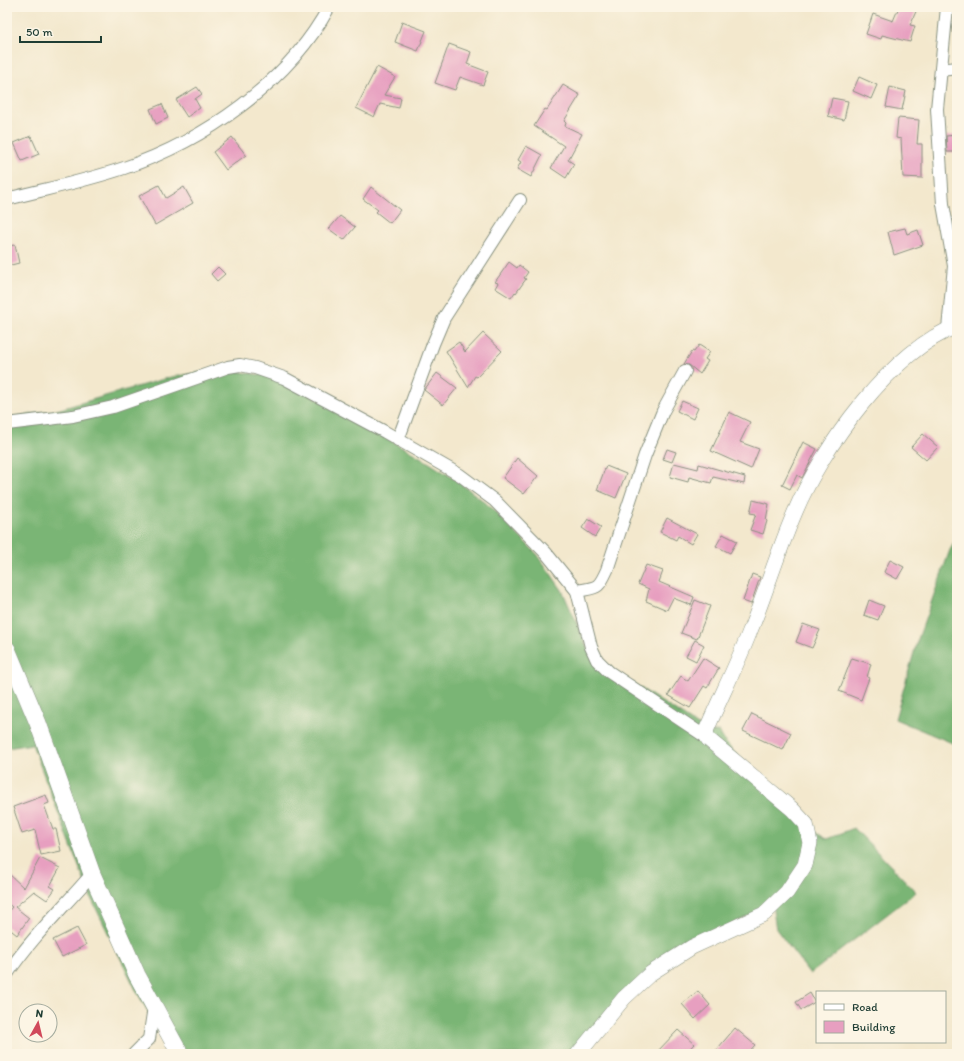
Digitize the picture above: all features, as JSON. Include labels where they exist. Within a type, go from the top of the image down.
[{"type":"main road","points":[[7,649],[38,723],[92,874],[137,975],[180,1054]]},
{"type":"street","points":[[7,199],[123,169],[173,147],[218,123],[271,81],[298,52],[320,25],[329,7]]},
{"type":"street","points":[[706,736],[706,731],[750,631],[795,511],[821,464],[847,422],[879,384],[922,345],[952,328],[954,266],[942,204],[937,109],[947,7]]},
{"type":"street","points":[[941,70],[957,68]]},
{"type":"street","points":[[398,440],[444,318],[520,200]]},
{"type":"street","points":[[7,424],[73,416],[113,407],[216,370],[240,366],[255,368],[284,378],[460,475],[495,501],[546,554],[576,591],[591,647],[597,660],[608,672],[670,714],[706,736],[732,760],[792,809],[806,824],[810,843],[805,865],[787,892],[764,914],[692,947],[651,973],[624,998],[578,1054]]},
{"type":"street","points":[[576,591],[595,588],[600,585],[607,570],[645,455],[663,412],[685,371]]},
{"type":"street","points":[[7,974],[42,928],[62,909],[92,874]]},
{"type":"street","points":[[134,1054],[149,1039],[154,1007]]},
{"type":"green space","points":[[221,369],[281,378],[420,457],[456,480],[486,503],[537,554],[562,590],[588,649],[610,668],[709,733],[719,731],[724,741],[732,750],[811,830],[827,839],[854,828],[916,892],[810,974],[776,929],[772,904],[666,957],[578,1054],[172,1054],[137,992],[91,898],[32,744],[7,748],[7,418],[57,410],[171,377]]},
{"type":"green space","points":[[957,538],[957,745],[895,719],[917,642],[950,550]]},
{"type":"building","points":[[899,7],[918,7],[910,25],[915,26],[910,42],[882,35],[881,39],[866,34],[873,14],[893,21]]},
{"type":"building","points":[[402,22],[426,31],[418,51],[395,42]]},
{"type":"building","points":[[449,44],[471,52],[467,64],[488,72],[483,85],[460,77],[455,90],[435,83]]},
{"type":"building","points":[[377,67],[395,77],[384,95],[401,98],[399,108],[380,104],[374,117],[356,108]]},
{"type":"building","points":[[859,77],[877,85],[871,99],[853,91]]},
{"type":"building","points":[[563,85],[580,95],[564,121],[566,123],[565,126],[582,134],[568,160],[574,164],[566,178],[551,168],[564,146],[534,126],[545,109],[547,110]]},
{"type":"building","points":[[197,87],[202,94],[195,99],[200,108],[187,117],[176,100]]},
{"type":"building","points":[[890,87],[906,91],[902,110],[886,107]]},
{"type":"building","points":[[832,98],[848,101],[844,120],[828,116]]},
{"type":"building","points":[[162,104],[168,118],[156,124],[150,109]]},
{"type":"building","points":[[898,118],[919,120],[917,144],[922,144],[922,178],[903,177],[901,139],[896,138]]},
{"type":"building","points":[[957,135],[957,152],[947,152],[946,136]]},
{"type":"building","points":[[31,136],[39,154],[22,161],[14,143]]},
{"type":"building","points":[[232,137],[246,155],[226,170],[213,152]]},
{"type":"building","points":[[526,146],[542,155],[531,177],[517,169],[521,162],[518,160]]},
{"type":"building","points":[[159,185],[166,198],[184,187],[193,203],[155,225],[139,196]]},
{"type":"building","points":[[371,187],[400,210],[390,223],[376,212],[378,210],[363,199]]},
{"type":"building","points":[[340,216],[355,227],[344,240],[329,229]]},
{"type":"building","points":[[905,228],[907,234],[918,230],[923,245],[894,255],[888,232]]},
{"type":"building","points":[[15,245],[19,263],[7,266],[7,246]]},
{"type":"building","points":[[509,262],[517,268],[519,265],[528,272],[524,278],[526,279],[511,298],[495,288],[498,283],[495,282]]},
{"type":"building","points":[[218,267],[225,274],[217,281],[211,274]]},
{"type":"building","points":[[483,333],[502,351],[477,377],[475,376],[468,387],[446,351],[459,342],[465,352]]},
{"type":"building","points":[[699,345],[710,352],[705,359],[708,361],[700,374],[689,365],[684,364],[692,351],[694,352]]},
{"type":"building","points":[[437,373],[457,388],[443,405],[424,390]]},
{"type":"building","points":[[682,401],[698,408],[693,419],[677,411]]},
{"type":"building","points":[[729,412],[750,422],[740,442],[759,449],[751,469],[711,451]]},
{"type":"building","points":[[923,434],[938,447],[926,460],[911,447]]},
{"type":"building","points":[[803,442],[817,449],[802,478],[797,475],[790,489],[782,485]]},
{"type":"building","points":[[667,449],[676,452],[672,462],[663,459]]},
{"type":"building","points":[[517,458],[538,476],[524,494],[503,478]]},
{"type":"building","points":[[674,463],[698,469],[699,464],[745,477],[744,484],[713,477],[711,483],[689,477],[688,482],[670,477]]},
{"type":"building","points":[[606,466],[626,474],[616,498],[597,490]]},
{"type":"building","points":[[753,500],[769,504],[767,521],[763,534],[750,530],[756,514],[750,513]]},
{"type":"building","points":[[667,518],[697,534],[691,544],[678,536],[676,540],[660,532]]},
{"type":"building","points":[[588,519],[601,527],[595,537],[582,528]]},
{"type":"building","points":[[723,534],[737,541],[730,553],[716,546]]},
{"type":"building","points":[[890,560],[904,567],[897,579],[884,572]]},
{"type":"building","points":[[646,565],[663,571],[659,582],[694,597],[691,605],[673,598],[667,610],[646,601],[649,589],[638,584]]},
{"type":"building","points":[[752,574],[760,577],[751,604],[743,601]]},
{"type":"building","points":[[695,600],[710,606],[697,639],[681,633]]},
{"type":"building","points":[[869,600],[884,606],[878,620],[864,615]]},
{"type":"building","points":[[803,624],[820,630],[812,648],[796,642]]},
{"type":"building","points":[[695,640],[704,645],[696,661],[686,656]]},
{"type":"building","points":[[703,658],[719,668],[707,688],[704,686],[690,708],[668,695],[681,676],[688,681]]},
{"type":"building","points":[[852,658],[871,664],[867,677],[869,678],[861,700],[839,691]]},
{"type":"building","points":[[752,714],[791,733],[783,750],[743,731]]},
{"type":"building","points":[[46,795],[49,803],[44,805],[53,829],[56,829],[61,851],[41,855],[35,830],[22,834],[13,807]]},
{"type":"building","points":[[40,858],[60,868],[50,886],[55,889],[47,900],[34,891],[15,907],[29,918],[17,935],[7,927],[7,913],[12,907],[7,903],[7,872],[24,888]]},
{"type":"building","points":[[77,928],[86,945],[62,957],[53,940]]},
{"type":"building","points":[[698,991],[710,1005],[695,1019],[682,1004]]},
{"type":"building","points":[[810,993],[815,1002],[801,1010],[796,1002]]},
{"type":"building","points":[[735,1028],[755,1045],[747,1054],[713,1054]]},
{"type":"building","points":[[678,1030],[694,1044],[685,1054],[655,1054]]}]
